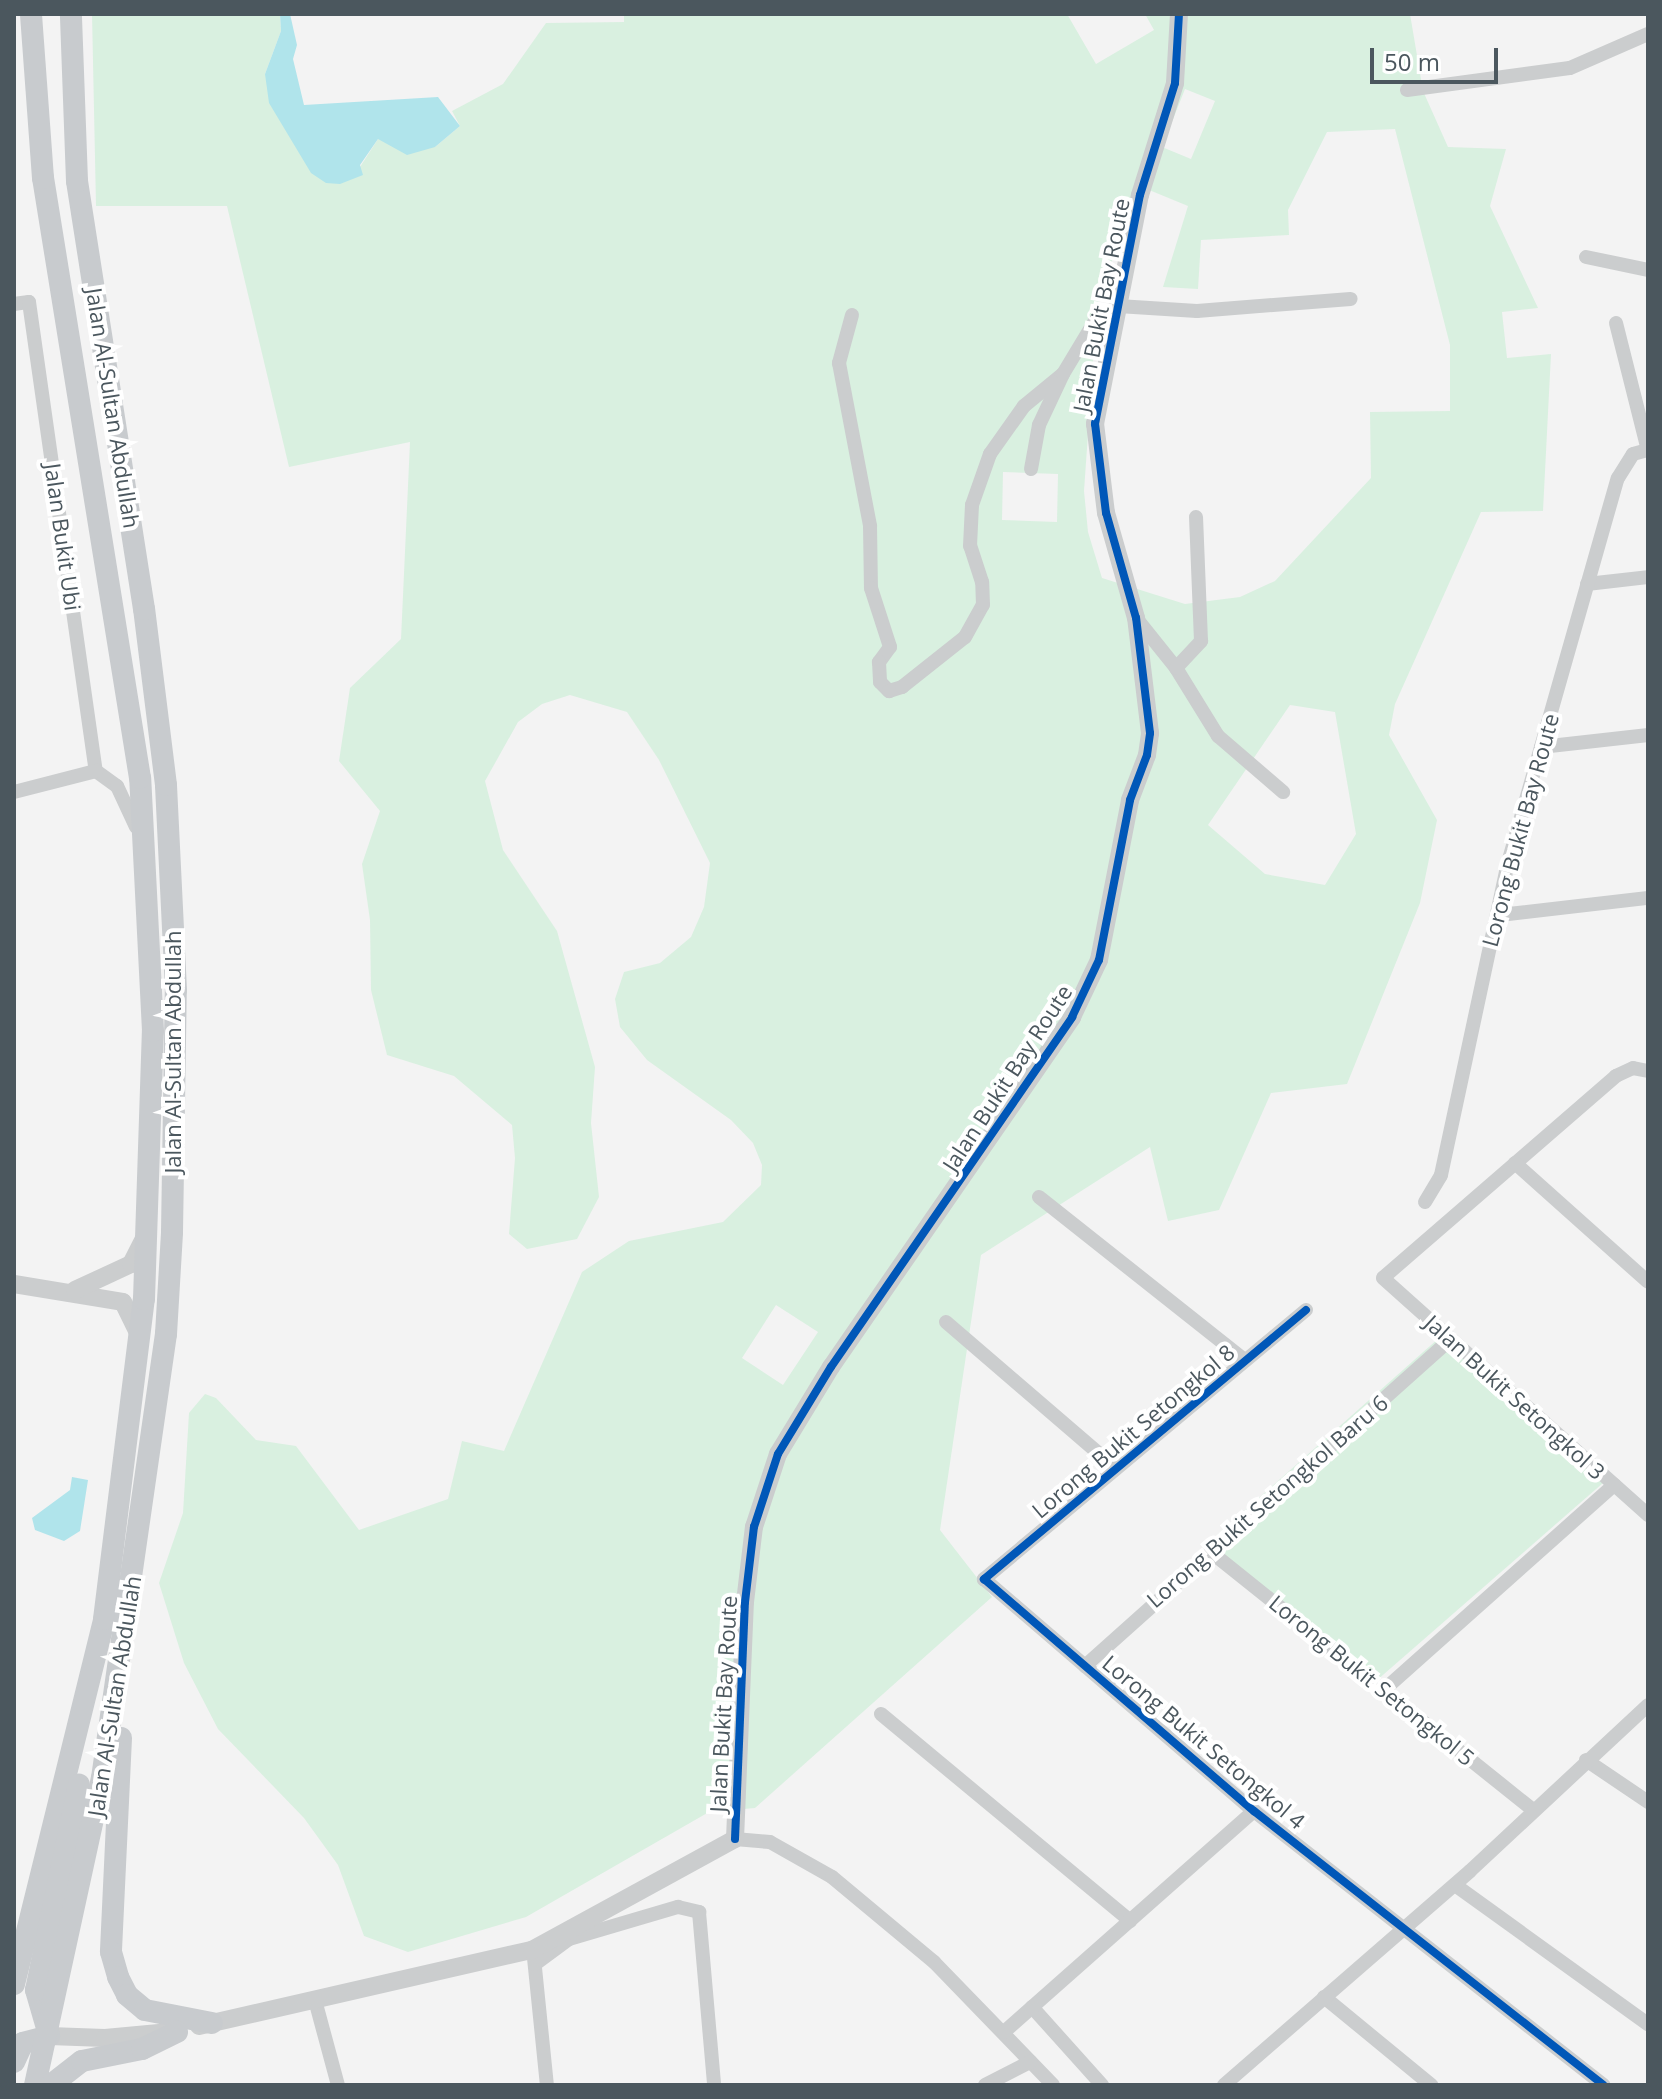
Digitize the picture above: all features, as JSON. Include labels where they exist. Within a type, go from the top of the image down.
[{"type":"main road","name":"Jalan Al-Sultan Abdullah","points":[[14,1984],[104,1619],[141,1340],[148,1225],[153,1031],[140,778],[110,569],[43,178],[31,14]]},
{"type":"main road","name":"Jalan Al-Sultan Abdullah","points":[[35,2085],[49,2036],[86,1864],[128,1617],[166,1334],[172,1232],[175,975],[166,785],[77,181],[71,14]]},
{"type":"main road","points":[[128,1617],[111,1952],[127,1995],[145,2010],[212,2023]]},
{"type":"main road","points":[[14,2062],[23,2043],[49,2036],[36,1990],[70,1844],[104,1619]]},
{"type":"main road","points":[[51,2085],[82,2061],[142,2049],[177,2032]]},
{"type":"street","name":"Jalan Bukit Bay Route","points":[[49,2036],[105,2038],[177,2032],[315,2000],[534,1957],[735,1839],[745,1602],[754,1527],[774,1466],[804,1408],[1008,1114],[1090,981],[1130,800],[1147,755],[1148,708],[1136,618],[1096,457],[1095,424],[1140,195],[1175,83],[1179,14]]},
{"type":"street","points":[[1407,90],[1570,68],[1648,34]]},
{"type":"street","points":[[1586,257],[1648,270]]},
{"type":"street","points":[[1031,469],[1039,425],[1063,374],[1095,321],[1118,306],[1197,311],[1351,299]]},
{"type":"street","name":"Jalan Bukit Ubi","points":[[22,303],[96,771]]},
{"type":"street","points":[[852,315],[839,363],[870,526],[871,588],[890,647],[879,662],[880,682],[889,691],[902,687],[965,637],[983,605],[982,582],[970,546],[976,493],[990,454],[1024,406],[1063,374]]},
{"type":"street","points":[[1616,323],[1648,450]]},
{"type":"street","name":"Lorong Bukit Bay Route","points":[[1425,1202],[1441,1175],[1487,950],[1500,915],[1508,863],[1620,471],[1628,460],[1648,450]]},
{"type":"street","points":[[1176,668],[1201,641],[1196,517]]},
{"type":"street","points":[[1587,584],[1648,577]]},
{"type":"street","points":[[1136,618],[1176,668],[1218,736],[1283,792]]},
{"type":"street","points":[[1541,747],[1648,735]]},
{"type":"street","points":[[14,792],[96,771],[117,786],[130,805],[143,847]]},
{"type":"street","points":[[1500,915],[1648,898]]},
{"type":"street","points":[[1648,1071],[1633,1068],[1515,1163],[1648,1282]]},
{"type":"street","name":"Jalan Bukit Setongkol 3","points":[[1515,1163],[1383,1278],[1648,1515]]},
{"type":"street","points":[[1039,1197],[1245,1360]]},
{"type":"street","points":[[73,1291],[131,1264],[148,1225]]},
{"type":"street","points":[[14,1284],[73,1291],[123,1302],[141,1340]]},
{"type":"street","name":"Lorong Bukit Setongkol 8","points":[[984,1579],[1306,1310]]},
{"type":"street","points":[[946,1322],[1116,1468]]},
{"type":"street","name":"Lorong Bukit Setongkol Baru 6","points":[[1085,1666],[1451,1339]]},
{"type":"street","points":[[1385,1689],[1614,1485]]},
{"type":"street","name":"Lorong Bukit Setongkol 5","points":[[1211,1552],[1533,1810]]},
{"type":"street","name":"Lorong Bukit Setongkol 4","points":[[984,1579],[1254,1811],[1402,1930],[1604,2085]]},
{"type":"street","points":[[1224,2085],[1455,1885],[1648,1705]]},
{"type":"street","points":[[881,1714],[1130,1921]]},
{"type":"street","points":[[1586,1760],[1648,1802]]},
{"type":"street","points":[[1004,2032],[1254,1811]]},
{"type":"street","points":[[735,1839],[770,1842],[832,1877],[934,1962],[1053,2085]]},
{"type":"street","points":[[1455,1885],[1648,2024]]},
{"type":"street","points":[[547,2085],[534,1957],[569,1939],[678,1907],[699,1912],[714,2085]]},
{"type":"street","points":[[1324,1997],[1431,2085]]},
{"type":"street","points":[[315,2000],[338,2085]]},
{"type":"street","points":[[1032,2007],[1102,2085]]},
{"type":"street","points":[[985,2085],[1030,2062]]},
{"type":"green space","points":[[92,14],[280,14],[281,31],[265,74],[360,167],[378,139],[435,147],[460,126],[452,111],[503,84],[546,23],[624,22],[624,14],[1067,14],[1096,64],[1154,30],[1145,14],[1410,14],[1423,91],[1448,147],[1506,149],[1490,206],[1538,308],[1502,312],[1507,358],[1551,354],[1543,511],[1481,512],[1395,704],[1389,735],[1437,820],[1420,903],[1347,1084],[1271,1093],[1219,1210],[1168,1221],[1150,1147],[981,1255],[940,1530],[992,1597],[755,1808],[709,1812],[526,1917],[408,1952],[364,1936],[338,1865],[304,1818],[218,1729],[184,1663],[159,1583],[183,1513],[189,1413],[205,1394],[216,1398],[256,1440],[296,1446],[359,1530],[448,1499],[462,1441],[504,1451],[582,1272],[629,1241],[723,1222],[761,1185],[762,1165],[753,1143],[731,1120],[647,1060],[620,1027],[615,999],[624,972],[660,963],[691,937],[704,907],[710,863],[659,760],[627,712],[570,695],[542,704],[518,722],[485,781],[503,850],[557,931],[595,1067],[591,1123],[599,1197],[577,1239],[527,1249],[509,1234],[515,1158],[512,1125],[454,1076],[387,1055],[371,990],[370,920],[362,864],[380,811],[339,761],[350,688],[401,639],[410,442],[289,467],[227,206],[96,206]],"holes":[[[1185,89],[1215,101],[1191,159],[1162,147]],[[1395,129],[1450,345],[1450,411],[1370,412],[1371,478],[1275,581],[1240,597],[1185,604],[1102,578],[1088,532],[1084,491],[1097,306],[1137,185],[1188,206],[1163,287],[1198,289],[1201,240],[1289,235],[1288,210],[1327,132]],[[1003,472],[1058,474],[1057,522],[1002,520]],[[1290,705],[1335,712],[1356,834],[1325,885],[1265,874],[1208,825]],[[776,1305],[818,1332],[783,1385],[742,1358]]]},
{"type":"green space","points":[[1448,1330],[1611,1476],[1376,1681],[1208,1543]]},
{"type":"water","points":[[280,14],[290,14],[297,45],[293,59],[304,105],[438,97],[460,126],[435,147],[407,155],[378,139],[360,165],[363,175],[340,184],[326,183],[311,173],[269,103],[265,74],[281,31]]},
{"type":"water","points":[[72,1477],[88,1480],[80,1531],[64,1541],[35,1530],[32,1518],[70,1490]]},
{"type":"cycle path","points":[[735,1839],[745,1602],[754,1527],[778,1454],[831,1367],[1072,1017],[1099,960],[1130,800],[1147,755],[1150,733],[1136,618],[1106,513],[1095,424],[1140,195],[1175,83],[1179,14]]},
{"type":"cycle path","points":[[1306,1310],[984,1579],[1254,1811],[1604,2085]]}]
